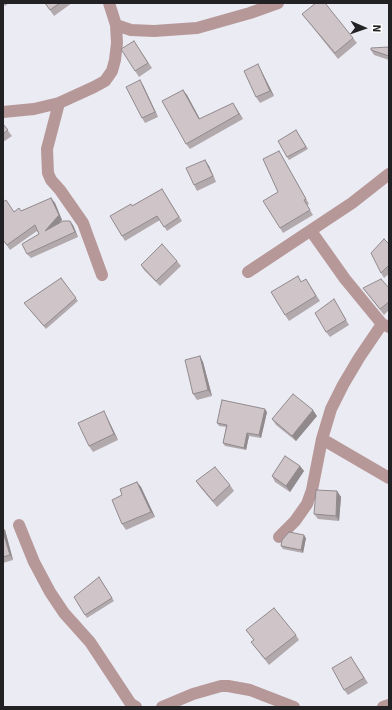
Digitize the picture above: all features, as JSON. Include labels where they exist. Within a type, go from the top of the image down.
[{"type":"street","points":[[3,112],[34,109],[59,103],[105,81],[112,70],[117,43],[116,25],[109,3]]},
{"type":"street","points":[[116,25],[131,30],[154,31],[197,28],[250,13],[278,3]]},
{"type":"street","points":[[59,103],[47,149],[48,173],[51,180],[64,194],[84,223],[102,275]]},
{"type":"street","points":[[248,272],[352,203],[389,174]]},
{"type":"street","points":[[279,536],[295,521],[307,504],[312,490],[322,439],[331,409],[342,385],[359,358],[386,326],[345,279],[310,231]]},
{"type":"street","points":[[322,439],[389,478]]},
{"type":"street","points":[[19,524],[34,562],[50,592],[64,613],[90,642],[131,704],[136,707]]},
{"type":"street","points":[[162,707],[193,694],[221,686],[228,686],[250,690],[294,707]]},
{"type":"street","points":[[382,707],[389,705]]},
{"type":"building","points":[[45,3],[60,3],[50,10]]},
{"type":"building","points":[[316,3],[325,3],[353,38],[335,53],[302,14]]},
{"type":"building","points":[[134,41],[148,63],[135,71],[121,49]]},
{"type":"building","points":[[389,47],[389,56],[371,50],[371,48]]},
{"type":"building","points":[[258,64],[270,91],[256,97],[244,71]]},
{"type":"building","points":[[140,80],[155,112],[142,118],[126,87]]},
{"type":"building","points":[[183,90],[199,119],[233,103],[239,114],[186,144],[162,101]]},
{"type":"building","points":[[3,124],[8,130],[3,134]]},
{"type":"building","points":[[296,130],[306,147],[287,157],[278,141]]},
{"type":"building","points":[[279,151],[306,199],[304,200],[310,210],[280,228],[263,201],[278,192],[263,159]]},
{"type":"building","points":[[205,160],[213,176],[194,185],[186,168]]},
{"type":"building","points":[[162,189],[179,217],[164,227],[157,216],[122,236],[110,216],[131,204],[132,206]]},
{"type":"building","points":[[51,198],[59,215],[45,231],[63,221],[70,221],[75,232],[27,254],[22,244],[39,234],[35,225],[7,245],[3,240],[3,202],[6,200],[14,212],[19,208],[21,211]]},
{"type":"building","points":[[384,239],[389,244],[389,265],[381,273],[371,253]]},
{"type":"building","points":[[162,244],[177,261],[156,281],[141,265]]},
{"type":"building","points":[[298,276],[301,282],[306,279],[316,296],[285,315],[271,292]]},
{"type":"building","points":[[61,278],[76,298],[44,326],[24,303]]},
{"type":"building","points":[[381,279],[389,288],[389,302],[380,309],[363,288]]},
{"type":"building","points":[[334,299],[346,320],[326,332],[315,313]]},
{"type":"building","points":[[200,356],[208,390],[193,394],[185,360]]},
{"type":"building","points":[[293,394],[313,410],[292,436],[272,419]]},
{"type":"building","points":[[222,400],[265,409],[259,435],[247,433],[244,448],[223,443],[227,425],[217,423]]},
{"type":"building","points":[[104,411],[114,434],[89,446],[78,423]]},
{"type":"building","points":[[285,456],[300,466],[286,486],[272,476]]},
{"type":"building","points":[[215,467],[230,485],[213,501],[196,481]]},
{"type":"building","points":[[137,482],[151,512],[122,524],[112,500],[122,495],[120,489]]},
{"type":"building","points":[[316,490],[337,491],[336,516],[314,514]]},
{"type":"building","points":[[3,532],[10,555],[3,557]]},
{"type":"building","points":[[289,532],[304,535],[301,550],[281,546],[282,540]]},
{"type":"building","points":[[99,577],[112,598],[85,615],[74,597]]},
{"type":"building","points":[[274,608],[296,635],[265,659],[251,642],[254,640],[246,630]]},
{"type":"building","points":[[351,657],[364,678],[344,690],[332,668]]}]
